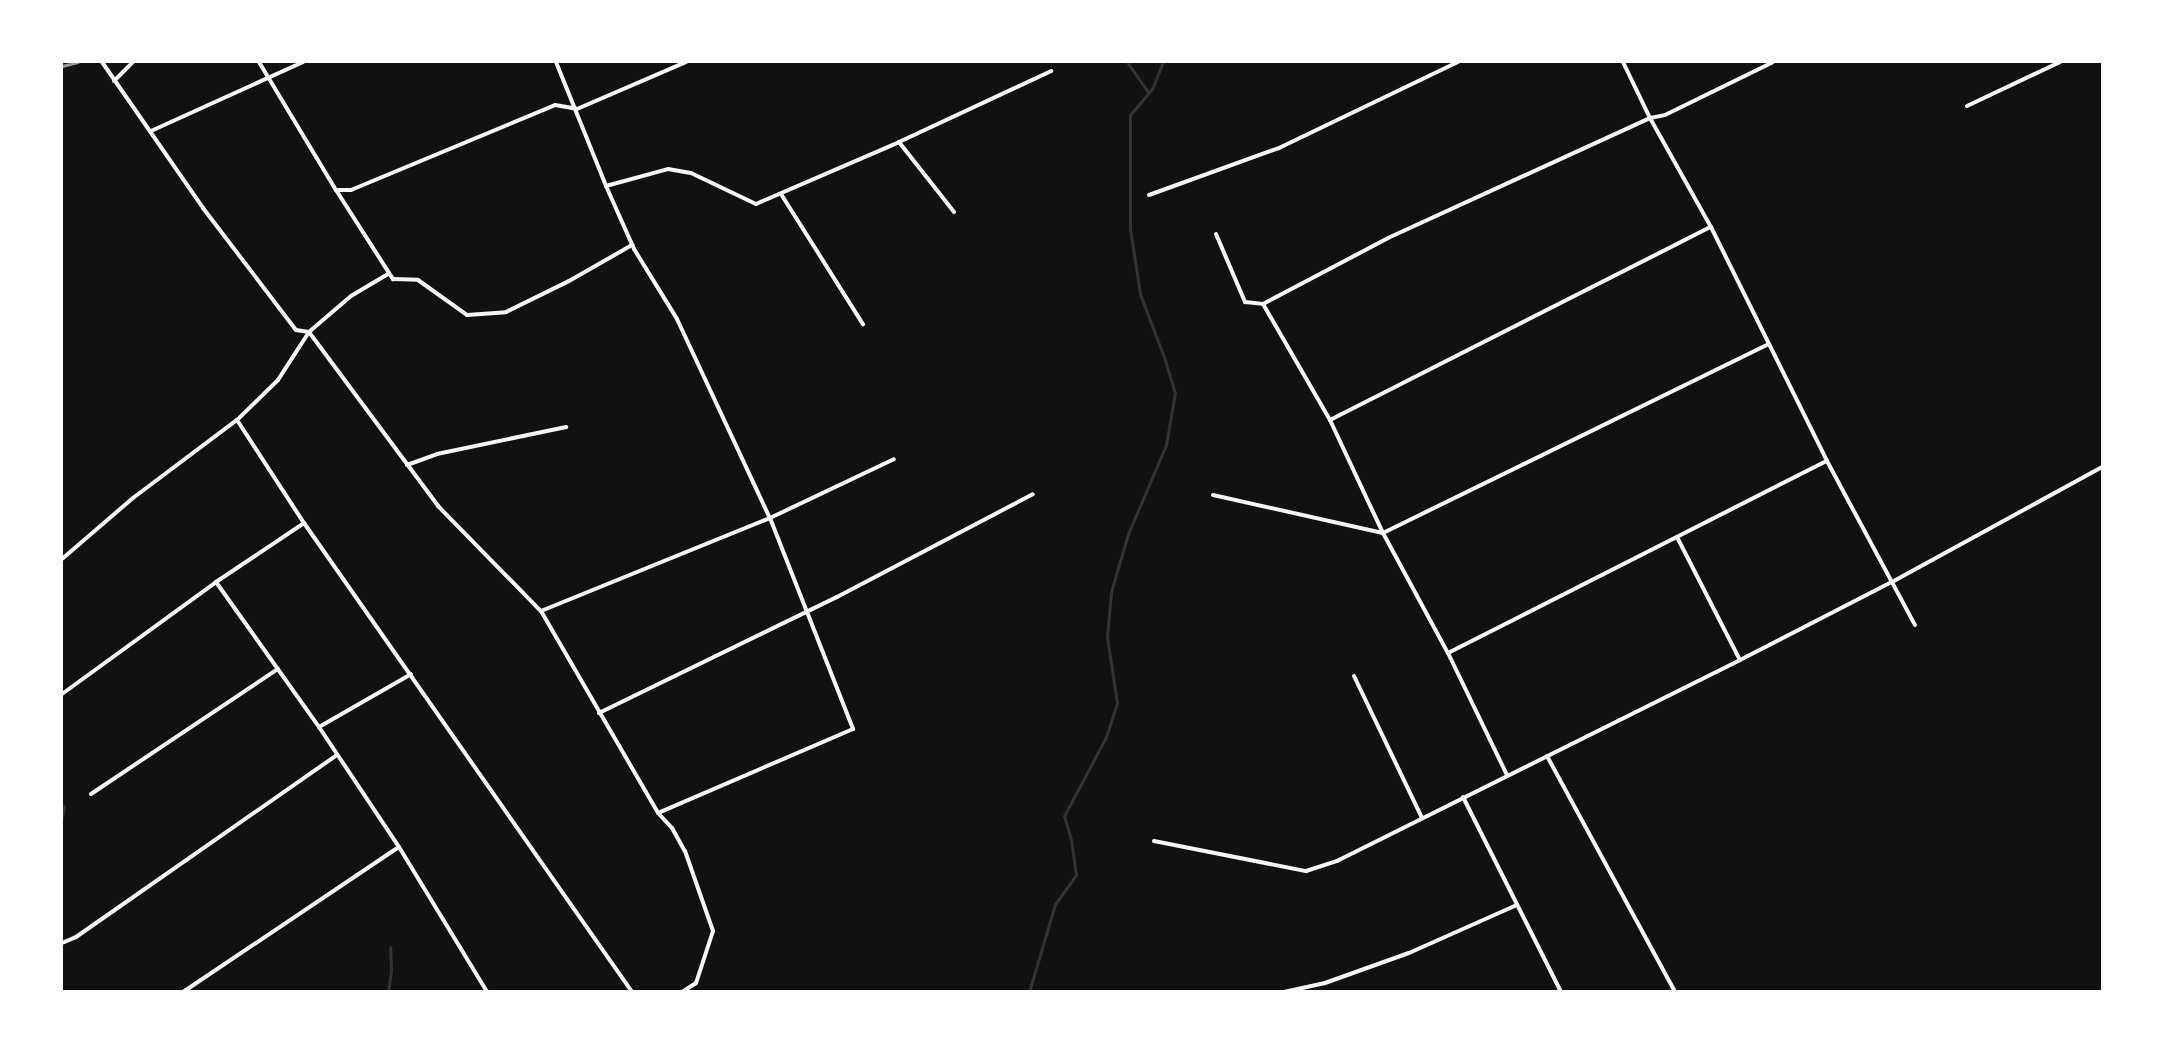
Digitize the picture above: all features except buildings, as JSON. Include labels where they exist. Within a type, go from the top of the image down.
[{"type":"street","points":[[102,62],[203,208],[296,330],[309,332],[438,506],[541,611],[658,813],[672,828],[685,851],[713,930],[696,983],[682,992]]},
{"type":"street","points":[[114,81],[133,62]]},
{"type":"street","points":[[259,62],[393,279],[418,280],[467,315],[506,312],[569,281],[632,245]]},
{"type":"street","points":[[151,131],[303,62]]},
{"type":"street","points":[[556,62],[632,245],[677,319],[770,518],[853,729],[658,813]]},
{"type":"street","points":[[336,190],[351,190],[555,105],[577,109],[686,62]]},
{"type":"street","points":[[1149,195],[1279,148],[1458,62]]},
{"type":"street","points":[[1623,62],[1650,118],[1711,227],[1827,461],[1915,625]]},
{"type":"street","points":[[1216,234],[1245,302],[1263,304],[1388,238],[1650,118],[1665,115],[1773,62]]},
{"type":"street","points":[[1967,106],[2060,62]]},
{"type":"street","points":[[606,186],[668,169],[691,173],[756,204],[899,142],[1051,71]]},
{"type":"street","points":[[899,142],[954,213]]},
{"type":"street","points":[[781,194],[863,324]]},
{"type":"street","points":[[1330,420],[1711,227]]},
{"type":"street","points":[[62,559],[133,498],[237,420],[278,380],[309,332],[369,283],[388,274]]},
{"type":"street","points":[[1263,304],[1330,420],[1383,533],[1448,653],[1507,775]]},
{"type":"street","points":[[1213,495],[1383,533],[1768,344]]},
{"type":"street","points":[[237,420],[304,523],[632,992]]},
{"type":"street","points":[[407,465],[437,454],[566,427]]},
{"type":"street","points":[[541,611],[770,518],[894,459]]},
{"type":"street","points":[[1448,653],[1827,461]]},
{"type":"street","points":[[1154,841],[1306,871],[1337,861],[1892,582],[2103,467]]},
{"type":"street","points":[[599,713],[806,612],[1033,494]]},
{"type":"street","points":[[62,694],[216,582],[304,523]]},
{"type":"street","points":[[1677,537],[1740,660]]},
{"type":"street","points":[[216,582],[319,727],[399,847],[488,992]]},
{"type":"street","points":[[91,794],[278,669]]},
{"type":"street","points":[[319,727],[411,674]]},
{"type":"street","points":[[1354,676],[1422,818]]},
{"type":"street","points":[[62,944],[76,937],[337,755]]},
{"type":"street","points":[[1547,756],[1675,992]]},
{"type":"street","points":[[1463,797],[1561,992]]},
{"type":"street","points":[[183,992],[399,847]]},
{"type":"street","points":[[1284,992],[1324,983],[1409,953],[1517,904]]},
{"type":"waterway","points":[[1127,62],[1148,92]]},
{"type":"waterway","points":[[1029,992],[1055,904],[1076,875],[1071,840],[1064,816],[1106,737],[1117,703],[1107,637],[1111,592],[1128,534],[1166,445],[1175,393],[1140,294],[1130,229],[1130,115],[1152,89],[1163,62]]},
{"type":"waterway","points":[[62,817],[64,806]]},
{"type":"waterway","points":[[388,992],[391,970],[390,947]]},
{"type":"railway","points":[[62,66],[78,62]]}]
